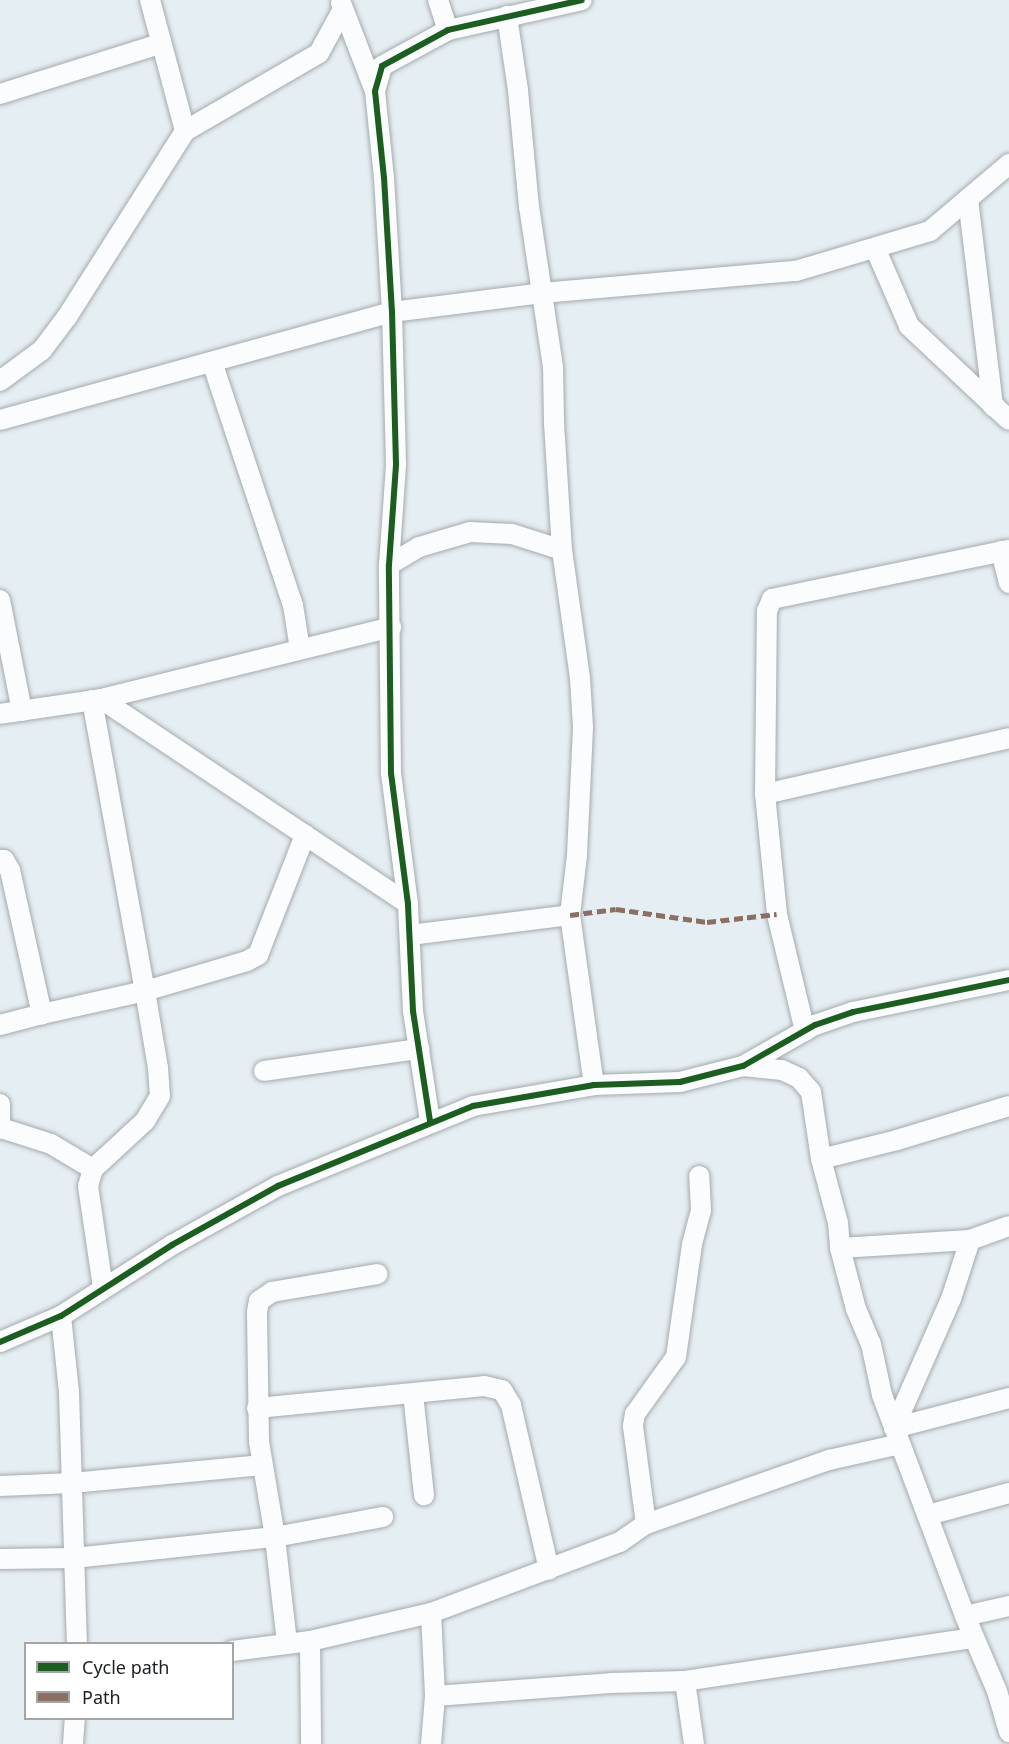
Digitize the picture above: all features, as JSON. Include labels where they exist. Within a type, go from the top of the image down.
[{"type":"street","points":[[150,0],[185,131]]},
{"type":"street","points":[[438,0],[448,30]]},
{"type":"street","points":[[375,91],[382,66],[448,30],[582,0]]},
{"type":"street","points":[[341,5],[375,91],[384,178],[392,312],[396,465],[389,565],[391,773],[408,904],[413,1011],[430,1121]]},
{"type":"street","points":[[0,381],[42,350],[67,317],[185,131],[320,53],[341,5]]},
{"type":"street","points":[[507,16],[518,90],[529,207],[553,367],[562,550],[580,678],[583,727],[577,855],[570,915],[594,1086]]},
{"type":"street","points":[[0,94],[160,44]]},
{"type":"street","points":[[0,420],[392,312],[542,293],[796,271],[930,231],[1009,164]]},
{"type":"street","points":[[968,199],[993,406]]},
{"type":"street","points":[[874,248],[909,326],[1009,420]]},
{"type":"street","points":[[212,362],[293,605],[300,649]]},
{"type":"street","points":[[389,565],[419,547],[470,532],[512,534],[562,550]]},
{"type":"street","points":[[805,1031],[777,914],[765,794],[767,611],[772,598],[1005,551],[1009,583]]},
{"type":"street","points":[[0,600],[22,711]]},
{"type":"street","points":[[0,714],[96,700],[391,627]]},
{"type":"street","points":[[96,700],[408,904]]},
{"type":"street","points":[[96,700],[158,1068],[159,1096],[145,1121],[93,1169],[88,1186],[103,1287]]},
{"type":"street","points":[[765,794],[1009,738]]},
{"type":"street","points":[[0,1025],[145,991],[247,962],[258,955],[305,835]]},
{"type":"street","points":[[0,860],[4,860],[10,870],[42,1014]]},
{"type":"street","points":[[410,935],[570,915]]},
{"type":"street","points":[[0,1342],[61,1316],[172,1245],[278,1186],[430,1121],[473,1106],[594,1086],[680,1082],[743,1066],[805,1031],[853,1012],[1009,980]]},
{"type":"street","points":[[264,1071],[418,1049]]},
{"type":"street","points":[[743,1066],[782,1070],[799,1078],[811,1092],[821,1159],[838,1223],[840,1248],[856,1309],[871,1344],[882,1395],[965,1616],[974,1638],[1003,1691],[1009,1732]]},
{"type":"street","points":[[0,1104],[0,1128],[51,1144],[93,1169]]},
{"type":"street","points":[[821,1159],[897,1140],[1009,1106]]},
{"type":"street","points":[[646,1524],[633,1426],[635,1414],[676,1357],[692,1244],[701,1210],[699,1176]]},
{"type":"street","points":[[840,1248],[970,1240],[1009,1226]]},
{"type":"street","points":[[897,1436],[951,1299],[970,1240]]},
{"type":"street","points":[[287,1643],[275,1537],[262,1465],[257,1408],[257,1312],[260,1300],[272,1292],[377,1274]]},
{"type":"street","points":[[61,1316],[69,1392],[77,1642]]},
{"type":"street","points":[[257,1408],[484,1386],[502,1389],[511,1405],[549,1570]]},
{"type":"street","points":[[413,1394],[424,1495]]},
{"type":"street","points":[[234,1651],[310,1641],[431,1613],[620,1542],[646,1524],[1009,1398]]},
{"type":"street","points":[[0,1486],[72,1483],[262,1465]]},
{"type":"street","points":[[928,1515],[1009,1493]]},
{"type":"street","points":[[0,1558],[74,1558],[275,1537],[383,1517]]},
{"type":"street","points":[[965,1616],[1009,1606]]},
{"type":"street","points":[[431,1613],[435,1696],[431,1744]]},
{"type":"street","points":[[435,1696],[610,1683],[685,1681],[974,1638]]},
{"type":"street","points":[[310,1641],[311,1744]]},
{"type":"street","points":[[685,1681],[694,1744]]},
{"type":"street","points":[[73,1744],[75,1720]]},
{"type":"marked path","points":[[570,915],[616,909],[707,922],[777,914]]},
{"type":"cycle path","points":[[430,1121],[413,1011],[408,904],[391,773],[389,565],[396,464],[392,312],[384,178],[375,91],[382,66],[448,30],[582,0]]},
{"type":"cycle path","points":[[0,1342],[61,1316],[172,1245],[278,1186],[473,1106],[594,1085],[680,1082],[743,1066],[815,1025],[853,1012],[1009,980]]}]
